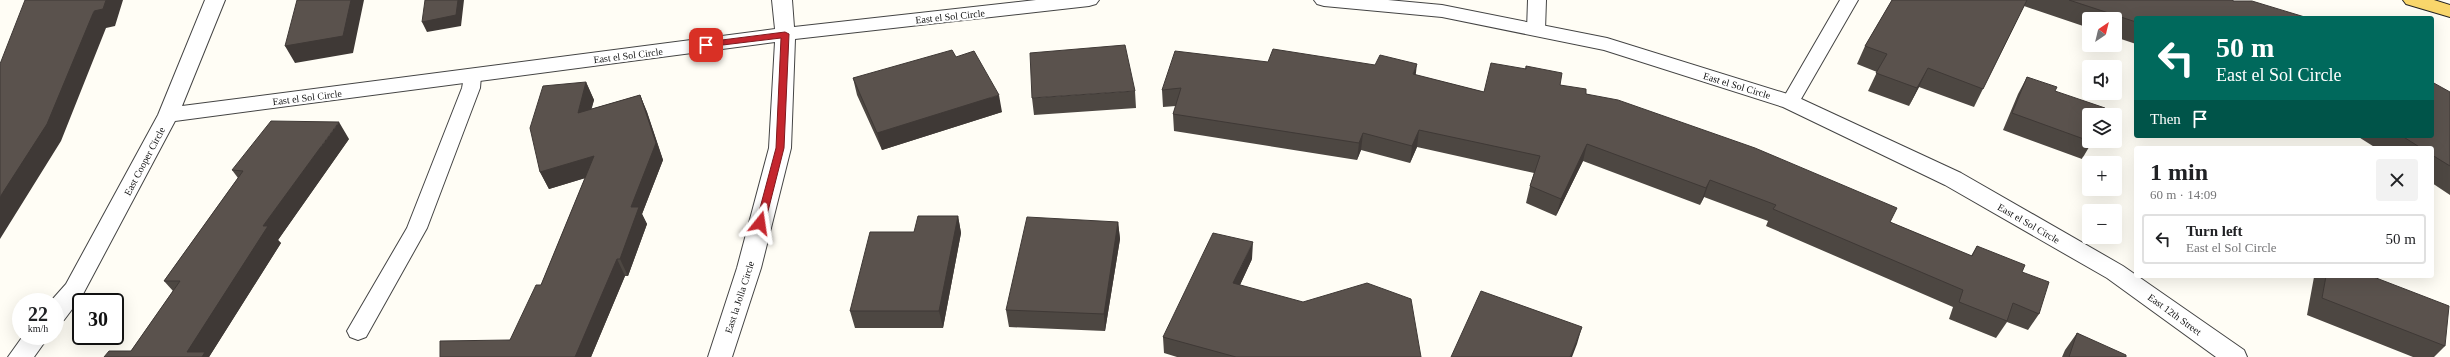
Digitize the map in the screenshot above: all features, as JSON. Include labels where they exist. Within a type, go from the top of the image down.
[{"type":"main road","points":[[2413,0],[2450,11]]},
{"type":"street","name":"East Cooper Circle","points":[[64,302],[74,290],[168,115],[215,0]]},
{"type":"street","name":"East la Jolla Circle","points":[[720,357],[749,268],[780,148],[785,34],[782,0]]},
{"type":"street","name":"East el Sol Circle","points":[[168,115],[785,34],[1089,0]]},
{"type":"street","name":"East el Sol Circle","points":[[1324,0],[1442,11],[1606,44],[1790,102],[1952,179],[2115,272]]},
{"type":"street","name":"East 12th Street","points":[[2115,272],[2235,357]]},
{"type":"street","points":[[20,357],[30,345]]},
{"type":"lane","points":[[1536,30],[1537,0]]},
{"type":"lane","points":[[1790,102],[1849,0]]},
{"type":"lane","points":[[358,331],[417,228],[471,88],[472,76]]},
{"type":"building","points":[[25,0],[106,0],[103,9],[94,11],[47,124],[0,197],[0,64]]},
{"type":"building","points":[[297,0],[351,0],[343,36],[285,46]]},
{"type":"building","points":[[425,0],[458,0],[456,15],[422,22]]},
{"type":"building","points":[[1892,0],[2027,0],[1983,89],[1928,68],[1917,88],[1876,73],[1887,54],[1865,46]]},
{"type":"building","points":[[2069,0],[2252,1],[2301,16],[2134,16],[2134,21],[2122,17],[2122,12],[2106,12]]},
{"type":"building","points":[[1125,45],[1135,91],[1032,98],[1030,53]]},
{"type":"building","points":[[1273,49],[1375,65],[1380,55],[1417,64],[1413,74],[1484,92],[1491,63],[1526,69],[1526,66],[1562,73],[1560,85],[1586,89],[1586,94],[1618,100],[1755,148],[1897,208],[1890,222],[1972,256],[1977,246],[2025,265],[2022,272],[2049,282],[2039,314],[2013,303],[2007,321],[1959,302],[1963,290],[1773,209],[1776,205],[1710,180],[1706,188],[1587,144],[1561,199],[1530,186],[1540,156],[1419,130],[1412,146],[1363,133],[1359,143],[1173,114],[1181,88],[1162,90],[1175,51],[1268,62]]},
{"type":"building","points":[[952,50],[956,57],[974,51],[999,95],[877,133],[853,78]]},
{"type":"building","points":[[2027,77],[2057,87],[2055,91],[2105,108],[2082,108],[2082,138],[2012,113]]},
{"type":"building","points":[[586,82],[578,113],[640,95],[656,143],[631,207],[639,207],[620,259],[617,259],[575,357],[440,357],[440,341],[510,340],[536,285],[541,285],[594,156],[540,172],[530,128],[543,86]]},
{"type":"building","points":[[2434,83],[2450,92],[2450,166],[2434,156],[2434,146],[2418,146],[2405,138],[2434,138]]},
{"type":"building","points":[[271,121],[339,122],[263,226],[268,226],[187,352],[205,352],[202,357],[104,357],[109,351],[131,351],[180,281],[164,281],[243,171],[232,170]]},
{"type":"building","points":[[918,216],[958,216],[939,311],[850,311],[870,232],[914,232]]},
{"type":"building","points":[[1027,217],[1118,222],[1104,314],[1006,310]]},
{"type":"building","points":[[1213,233],[1253,242],[1233,283],[1303,302],[1367,283],[1411,299],[1421,357],[1236,357],[1163,337]]},
{"type":"building","points":[[2326,278],[2376,278],[2449,306],[2445,346],[2322,298]]},
{"type":"building","points":[[1481,291],[1582,327],[1570,357],[1451,357]]},
{"type":"building","points":[[2077,333],[2126,355],[2126,357],[2069,357]]},
{"type":"route","points":[[706,45],[785,34],[780,148],[760,223]]}]
